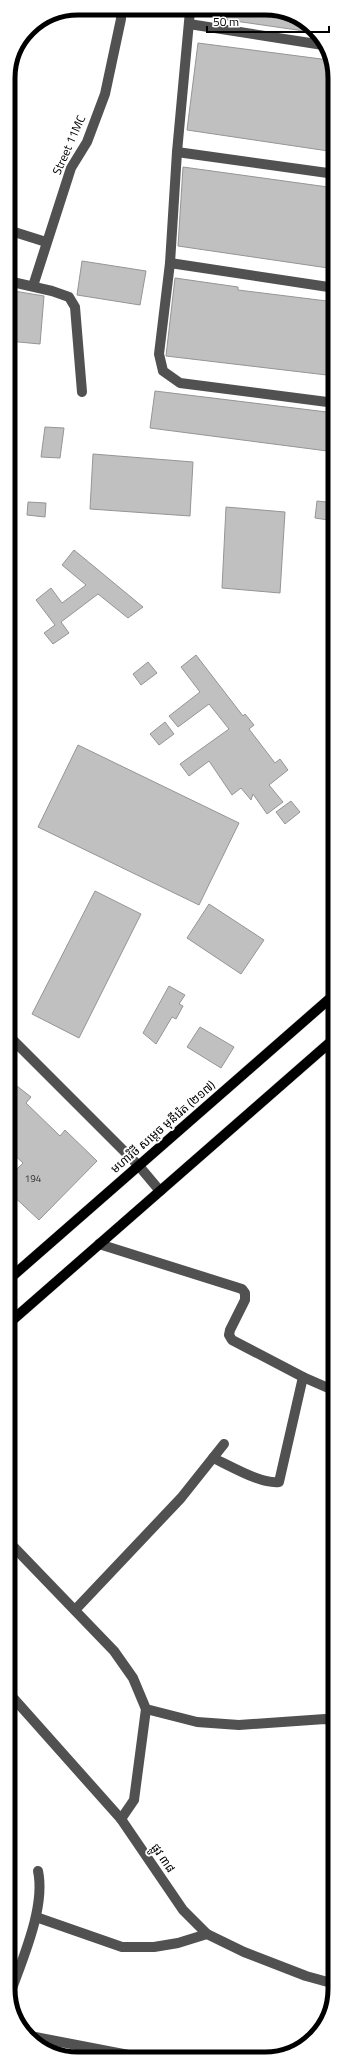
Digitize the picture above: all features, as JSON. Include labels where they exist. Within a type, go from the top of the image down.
[{"type":"main road","name":"មហាវិថី សម្តេច មុនីរ៉េត (២១៧)","points":[[15,1274],[328,1000]]},
{"type":"main road","points":[[15,1318],[328,1044]]},
{"type":"street","name":"Street 11MC","points":[[33,286],[71,168],[87,142],[105,94],[121,15]]},
{"type":"street","points":[[190,15],[177,152],[170,263],[159,354],[163,370],[180,383],[328,402]]},
{"type":"street","points":[[189,24],[318,44]]},
{"type":"street","points":[[177,152],[328,173]]},
{"type":"street","points":[[15,232],[46,242]]},
{"type":"street","points":[[170,263],[328,287]]},
{"type":"street","points":[[15,282],[69,297],[75,307],[82,392]]},
{"type":"street","points":[[15,1042],[138,1166],[160,1191]]},
{"type":"street","points":[[99,1244],[242,1289],[246,1293],[245,1300],[230,1330],[230,1338],[303,1377],[328,1388]]},
{"type":"street","points":[[213,1458],[263,1480],[272,1483],[279,1482],[303,1377]]},
{"type":"street","points":[[75,1610],[181,1498],[224,1444]]},
{"type":"street","points":[[15,1548],[114,1651],[133,1678],[146,1709],[134,1800],[121,1819]]},
{"type":"street","name":"ផ្លូវ ៣៨","points":[[15,1700],[121,1819],[183,1910],[207,1934],[244,1952],[306,1976],[328,1982]]},
{"type":"street","points":[[146,1709],[197,1722],[239,1725],[328,1720]]},
{"type":"street","points":[[15,1979],[36,1917],[39,1878],[38,1871]]},
{"type":"street","points":[[36,1917],[122,1947],[154,1947],[178,1943],[207,1934]]},
{"type":"street","points":[[37,2037],[113,2052]]},
{"type":"building","points":[[222,15],[265,15],[282,17],[293,21],[307,31],[221,19]]},
{"type":"building","points":[[198,43],[325,60],[328,74],[328,151],[187,130]]},
{"type":"building","points":[[183,167],[328,187],[328,268],[178,246]]},
{"type":"building","points":[[82,261],[146,271],[140,305],[77,295]]},
{"type":"building","points":[[175,278],[238,287],[238,290],[328,301],[328,375],[166,356]]},
{"type":"building","points":[[15,291],[44,296],[40,344],[15,342]]},
{"type":"building","points":[[155,391],[328,412],[328,451],[150,428]]},
{"type":"building","points":[[45,427],[64,428],[60,458],[41,457]]},
{"type":"building","points":[[93,454],[193,462],[190,516],[90,509]]},
{"type":"building","points":[[317,501],[328,502],[328,520],[315,518]]},
{"type":"building","points":[[28,502],[46,503],[45,517],[27,515]]},
{"type":"building","points":[[226,507],[285,512],[280,593],[222,588]]},
{"type":"building","points":[[74,550],[143,607],[128,618],[98,594],[61,622],[69,633],[53,644],[44,633],[55,625],[36,600],[51,588],[62,603],[86,585],[62,565]]},
{"type":"building","points":[[196,655],[243,716],[245,714],[254,725],[249,729],[275,763],[280,759],[288,770],[269,785],[283,802],[267,814],[253,794],[251,800],[241,788],[232,795],[209,761],[189,776],[180,764],[229,729],[209,704],[178,727],[169,716],[200,692],[181,667]]},
{"type":"building","points":[[148,662],[157,673],[141,685],[133,674]]},
{"type":"building","points":[[165,722],[174,734],[159,745],[150,734]]},
{"type":"building","points":[[78,745],[239,823],[199,905],[38,827]]},
{"type":"building","points":[[291,801],[300,812],[285,824],[276,812]]},
{"type":"building","points":[[95,891],[141,914],[79,1038],[32,1014]]},
{"type":"building","points":[[209,904],[264,940],[241,974],[187,938]]},
{"type":"building","points":[[169,986],[185,995],[179,1004],[183,1006],[176,1019],[172,1017],[156,1044],[143,1033]]},
{"type":"building","points":[[200,1027],[234,1047],[221,1068],[187,1047]]},
{"type":"building","points":[[15,1084],[31,1097],[26,1103],[60,1136],[65,1130],[97,1161],[39,1220],[15,1198],[15,1171],[23,1163],[15,1156]]}]
